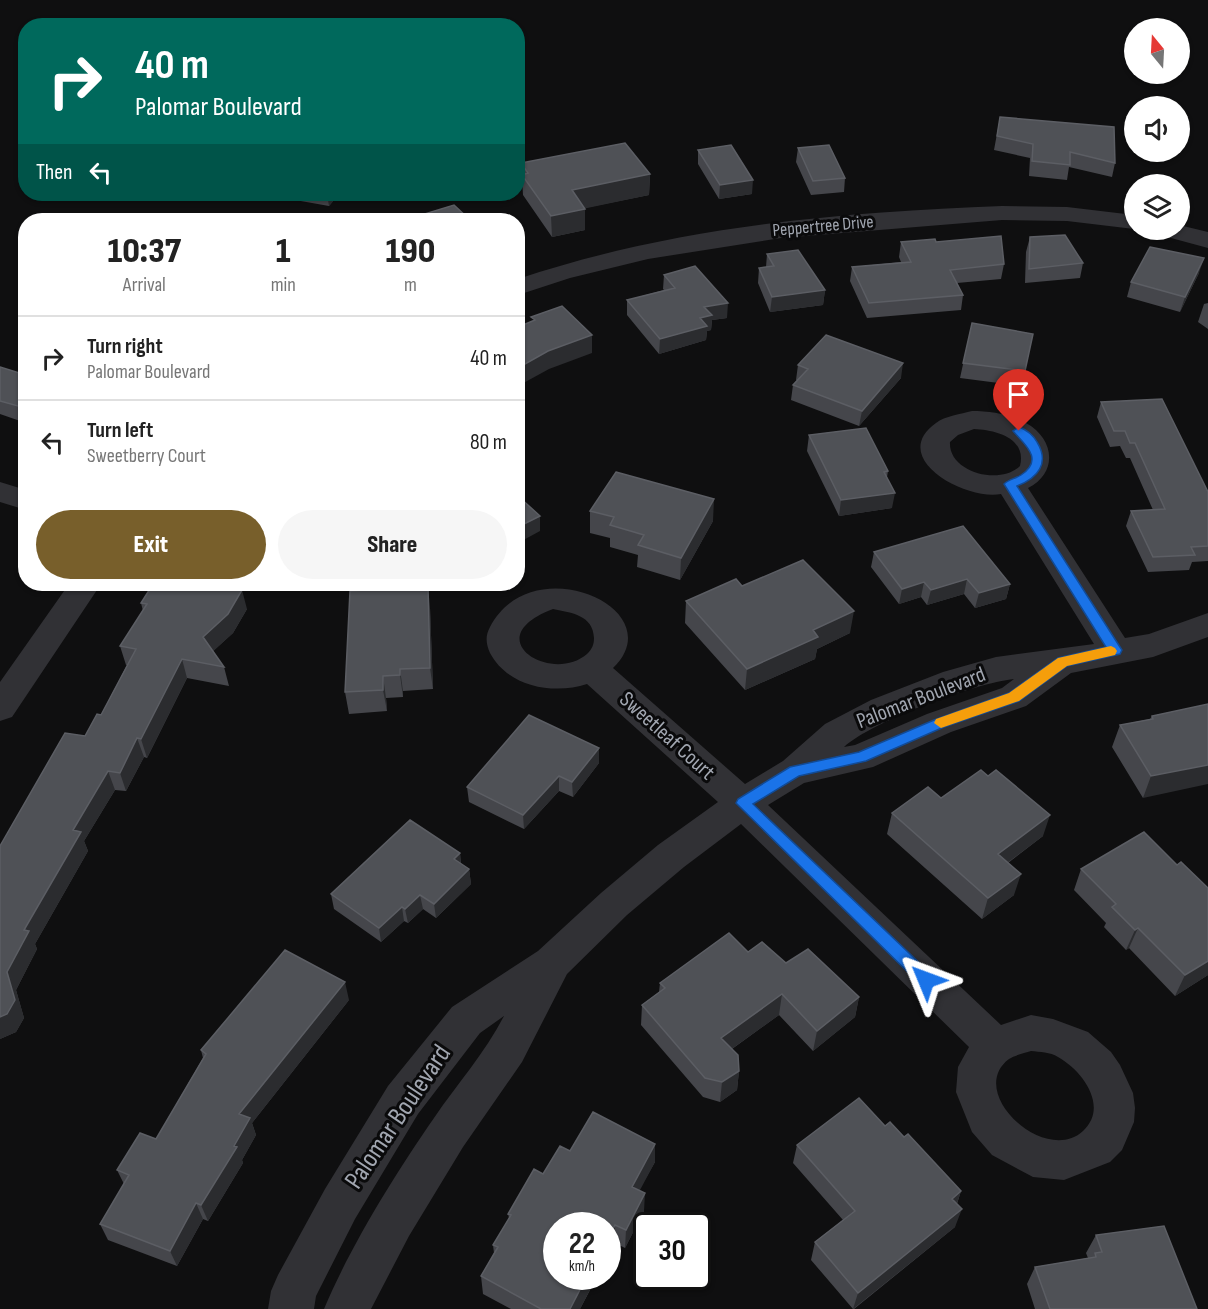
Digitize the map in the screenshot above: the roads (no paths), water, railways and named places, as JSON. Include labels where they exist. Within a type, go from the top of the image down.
[{"type":"street","name":"Peppertree Drive","points":[[525,285],[603,261],[667,246],[792,228],[1016,211],[1059,212],[1124,221]]},
{"type":"street","points":[[1190,235],[1208,240]]},
{"type":"street","points":[[1010,484],[1115,650]]},
{"type":"street","points":[[0,492],[18,498]]},
{"type":"street","points":[[0,708],[80,591]]},
{"type":"street","name":"Palomar Boulevard","points":[[291,1309],[294,1291],[340,1204],[403,1100],[466,1020],[552,963],[614,904],[671,856],[743,803],[795,771],[861,757],[939,723],[1014,697],[1063,662],[1115,650],[1153,645],[1208,625]]},
{"type":"street","name":"Palomar Boulevard","points":[[1153,645],[1208,651]]},
{"type":"street","name":"Sweetleaf Court","points":[[591,668],[743,803],[994,1045]]},
{"type":"street","name":"Palomar Boulevard","points":[[347,1309],[394,1221],[448,1133],[508,1049],[552,963]]}]
